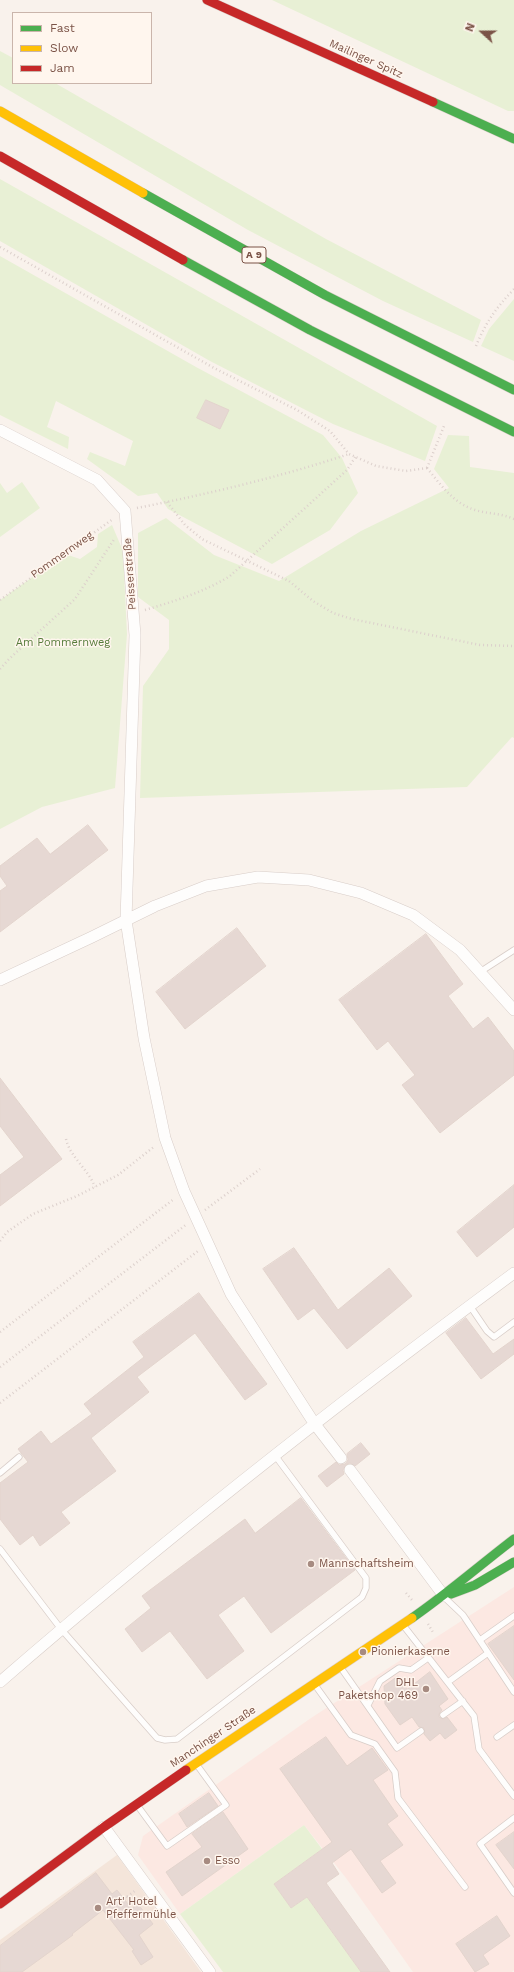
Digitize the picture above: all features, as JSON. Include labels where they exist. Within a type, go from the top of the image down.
[{"type":"main road","name":"Mailinger Spitz","points":[[207,0],[514,139]]},
{"type":"main road","name":"A 9","points":[[0,111],[106,173],[325,295],[514,390]]},
{"type":"main road","points":[[0,156],[310,330],[514,432]]},
{"type":"main road","name":"Manchinger Straße","points":[[0,1904],[104,1827],[444,1596],[474,1569],[514,1539]]},
{"type":"main road","name":"Manchinger Straße","points":[[444,1596],[475,1585],[514,1562]]},
{"type":"street","points":[[0,430],[97,480],[125,516]]},
{"type":"street","name":"Peisserstraße","points":[[125,516],[135,635],[126,920],[144,1038],[165,1138],[184,1191],[231,1294],[314,1423],[341,1458]]},
{"type":"street","points":[[0,980],[155,906],[206,886],[258,877],[309,880],[360,893],[413,915],[460,950],[514,1010]]},
{"type":"street","points":[[0,1682],[98,1597],[274,1454],[514,1273]]},
{"type":"street","points":[[350,1470],[444,1596]]},
{"type":"street","points":[[104,1827],[210,1972]]},
{"type":"lane","points":[[480,972],[514,950]]},
{"type":"lane","points":[[470,1306],[487,1332],[494,1336],[514,1322]]},
{"type":"lane","points":[[0,1549],[61,1629],[157,1738],[164,1740],[177,1739],[362,1597],[366,1588],[366,1578],[274,1454]]},
{"type":"lane","points":[[0,1473],[19,1457]]},
{"type":"lane","points":[[444,1596],[463,1615],[514,1692]]},
{"type":"lane","points":[[480,1640],[514,1616]]},
{"type":"lane","points":[[402,1624],[474,1716],[479,1749],[514,1796]]},
{"type":"lane","points":[[448,1682],[488,1653]]},
{"type":"lane","points":[[368,1705],[380,1681],[399,1668],[411,1670],[428,1658]]},
{"type":"lane","points":[[341,1667],[397,1748],[421,1731]]},
{"type":"lane","points":[[315,1685],[351,1735],[375,1744],[395,1772],[398,1798],[466,1887]]},
{"type":"lane","points":[[443,1715],[463,1701]]},
{"type":"lane","points":[[498,1737],[514,1725]]},
{"type":"lane","points":[[136,1805],[167,1846],[226,1805],[196,1764]]},
{"type":"lane","points":[[514,1818],[480,1844],[514,1893]]},
{"type":"path","points":[[0,247],[214,368],[297,410],[330,431],[349,454],[376,466],[406,471],[427,468]]},
{"type":"path","points":[[476,346],[489,318],[497,306],[514,289]]},
{"type":"path","points":[[427,468],[444,426]]},
{"type":"path","points":[[0,669],[75,599],[125,516],[167,502],[320,464],[349,454]]},
{"type":"path","points":[[133,614],[184,598],[230,576],[347,470],[356,456]]},
{"type":"path","points":[[427,468],[454,501],[475,510],[514,519]]},
{"type":"path","points":[[167,502],[185,525],[202,539],[289,580],[313,601],[333,613],[352,619],[480,645],[514,646]]},
{"type":"path","name":"Pommernweg","points":[[0,600],[125,516]]},
{"type":"path","points":[[0,1241],[7,1232],[33,1214],[95,1187],[118,1175],[165,1138]]},
{"type":"path","points":[[66,1139],[68,1148],[92,1178],[95,1187]]},
{"type":"path","points":[[0,1368],[195,1217],[260,1169]]},
{"type":"path","points":[[0,1332],[184,1191]]},
{"type":"path","points":[[0,1403],[207,1244]]},
{"type":"path","points":[[126,1897],[134,1907]]},
{"type":"shaded area","points":[[514,1587],[514,1970],[512,1972],[413,1972],[346,1878],[304,1825],[180,1914],[138,1855],[143,1836],[311,1718]]},
{"type":"shaded area","points":[[117,1855],[201,1972],[0,1972],[0,1940]]},
{"type":"green space","points":[[272,0],[514,0],[514,111],[508,111]]},
{"type":"green space","points":[[0,51],[12,57],[12,84],[57,84],[326,239],[481,320],[473,342],[383,301],[248,230],[0,85]]},
{"type":"green space","points":[[0,179],[437,426],[425,461],[333,424],[210,361],[0,241]]},
{"type":"green space","points":[[0,256],[196,367],[323,435],[342,458],[358,493],[330,530],[272,564],[168,509],[157,493],[138,496],[87,459],[90,452],[125,466],[133,441],[56,401],[47,427],[69,437],[68,449],[0,415]]},
{"type":"green space","points":[[514,299],[514,361],[481,346],[489,329]]},
{"type":"green space","points":[[448,435],[469,436],[470,467],[514,473],[514,738],[512,737],[467,787],[140,798],[143,686],[169,649],[169,620],[138,597],[138,533],[166,518],[214,555],[279,581],[361,531],[449,488],[434,469]]},
{"type":"green space","points":[[22,482],[40,508],[0,537],[0,483],[7,493]]},
{"type":"green space","name":"Am Pommernweg","points":[[112,525],[123,551],[127,634],[115,788],[42,807],[0,829],[0,600],[65,554],[80,559],[97,547],[98,534]]},
{"type":"green space","points":[[304,1825],[322,1849],[274,1884],[291,1908],[307,1897],[361,1972],[223,1972],[180,1914]]},
{"type":"building","points":[[206,400],[229,410],[220,429],[197,418]]},
{"type":"building","points":[[88,825],[108,850],[0,932],[0,891],[7,886],[0,876],[0,866],[37,838],[50,854]]},
{"type":"building","points":[[237,928],[266,966],[185,1029],[156,992]]},
{"type":"building","points":[[426,934],[463,984],[448,996],[473,1029],[488,1017],[514,1051],[514,1075],[440,1133],[402,1085],[415,1075],[388,1041],[377,1050],[339,1000]]},
{"type":"building","points":[[0,1078],[62,1159],[0,1206],[0,1175],[24,1157],[0,1126]]},
{"type":"building","points":[[514,1185],[514,1227],[477,1257],[457,1232]]},
{"type":"building","points":[[294,1248],[338,1310],[389,1268],[412,1296],[347,1349],[314,1308],[298,1320],[263,1269]]},
{"type":"building","points":[[199,1293],[267,1384],[245,1400],[195,1333],[137,1377],[149,1392],[91,1438],[116,1471],[61,1512],[70,1523],[40,1546],[33,1535],[20,1545],[0,1519],[0,1483],[28,1462],[18,1449],[41,1431],[51,1444],[92,1414],[84,1404],[144,1357],[133,1342]]},
{"type":"building","points":[[466,1318],[493,1354],[514,1339],[514,1354],[481,1379],[446,1333]]},
{"type":"building","points":[[361,1443],[370,1454],[355,1466],[350,1463],[346,1465],[343,1470],[344,1474],[327,1487],[318,1476],[336,1462],[339,1465],[345,1464],[348,1460],[347,1454]]},
{"type":"building","points":[[301,1498],[355,1570],[271,1633],[244,1596],[218,1615],[244,1651],[207,1679],[170,1631],[142,1652],[125,1629],[151,1608],[142,1596],[245,1519],[255,1533]]},
{"type":"building","points":[[514,1626],[514,1680],[488,1644]]},
{"type":"building","points":[[430,1672],[448,1699],[439,1706],[442,1710],[439,1717],[443,1719],[447,1717],[457,1730],[445,1739],[440,1733],[430,1741],[424,1734],[424,1728],[419,1727],[412,1717],[400,1725],[385,1704],[384,1686],[398,1676],[407,1689]]},
{"type":"building","points":[[326,1737],[347,1766],[372,1748],[388,1770],[373,1780],[398,1816],[387,1824],[403,1845],[380,1861],[396,1883],[382,1893],[351,1849],[332,1863],[339,1874],[326,1883],[390,1972],[361,1972],[307,1897],[291,1908],[274,1884],[332,1842],[280,1769]]},
{"type":"building","points":[[209,1793],[218,1806],[187,1827],[179,1814]]},
{"type":"building","name":"Esso","points":[[223,1812],[248,1849],[182,1896],[166,1872],[202,1847],[192,1834]]},
{"type":"building","points":[[514,1832],[514,1869],[496,1845]]},
{"type":"building","points":[[96,1873],[112,1894],[117,1890],[132,1909],[138,1904],[153,1924],[139,1935],[153,1957],[141,1965],[132,1951],[134,1950],[103,1910],[72,1934],[73,1935],[22,1972],[0,1972],[0,1946]]},
{"type":"building","points":[[497,1916],[510,1936],[483,1955],[489,1964],[475,1972],[456,1944]]},
{"type":"traffic: fast","points":[[433,102],[514,139]]},
{"type":"traffic: fast","points":[[143,193],[325,295],[514,390]]},
{"type":"traffic: fast","points":[[183,260],[310,330],[514,432]]},
{"type":"traffic: fast","points":[[412,1618],[514,1539]]},
{"type":"traffic: fast","points":[[451,1594],[475,1585],[514,1562]]},
{"type":"traffic: slow","points":[[0,111],[143,193]]},
{"type":"traffic: slow","points":[[186,1770],[412,1618]]},
{"type":"traffic: jam","points":[[207,0],[433,102]]},
{"type":"traffic: jam","points":[[0,156],[183,260]]},
{"type":"traffic: jam","points":[[0,1904],[104,1827],[186,1770]]},
{"type":"place","name":"Mannschaftsheim","points":[[311,1564]]},
{"type":"place","name":"Pionierkaserne","points":[[363,1652]]},
{"type":"place","name":"DHL Paketshop 469","points":[[426,1689]]},
{"type":"place","name":"Esso","points":[[207,1861]]},
{"type":"place","name":"Art' Hotel Pfeffermühle","points":[[98,1908]]}]
